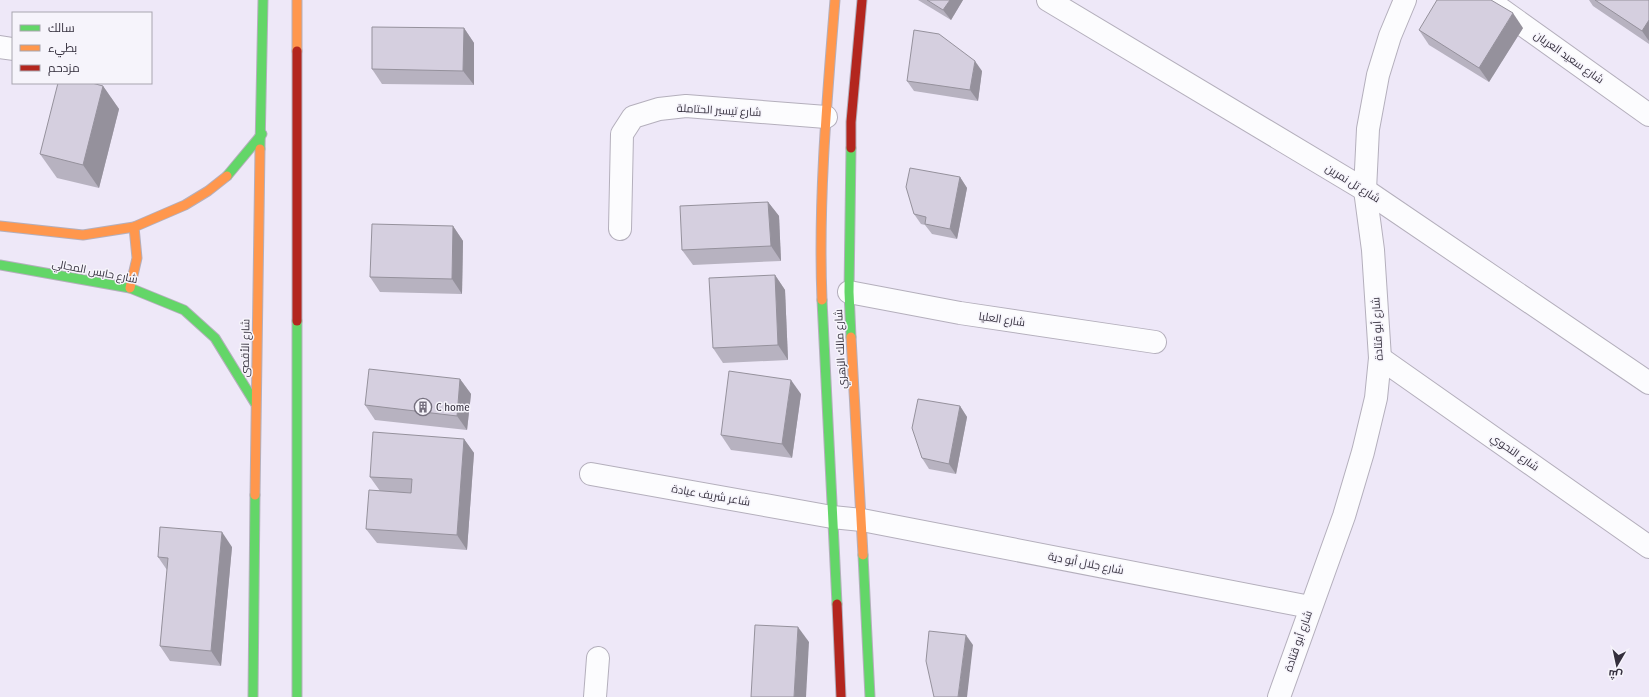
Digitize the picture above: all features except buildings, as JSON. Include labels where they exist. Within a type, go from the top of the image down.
[{"type":"street","name":"شارع الأقصى","points":[[253,697],[256,403],[262,134],[263,0]]},
{"type":"street","points":[[297,0],[297,697]]},
{"type":"street","name":"شارع مالك الزهري","points":[[835,0],[826,117],[821,270],[842,697]]},
{"type":"street","name":"شارع مالك الزهري","points":[[862,0],[851,122],[849,292],[870,697]]},
{"type":"street","name":"شارع تل نمرين","points":[[1048,0],[1365,190],[1649,383]]},
{"type":"street","name":"شارع أبو قتادة","points":[[1279,697],[1310,607],[1344,516],[1363,452],[1376,398],[1380,358],[1373,250],[1365,190],[1368,129],[1378,75],[1390,36],[1405,0]]},
{"type":"street","name":"شارع سعيد العريان","points":[[1488,0],[1649,114]]},
{"type":"street","points":[[0,47],[12,49]]},
{"type":"street","name":"شارع تيسير الحتاملة","points":[[620,229],[622,134],[633,117],[659,109],[686,106],[826,117]]},
{"type":"street","points":[[0,226],[15,230],[83,235],[134,227],[208,192],[227,176],[262,134]]},
{"type":"street","points":[[130,288],[138,260],[134,227]]},
{"type":"street","name":"شارع حابس المجالي","points":[[0,265],[130,288],[184,310],[205,327],[223,348],[256,403]]},
{"type":"street","name":"شارع العليا","points":[[849,292],[960,313],[1155,342]]},
{"type":"street","name":"شارع النحوي","points":[[1380,358],[1649,547]]},
{"type":"street","name":"شاعر شريف عيادة","points":[[591,474],[832,517],[862,520]]},
{"type":"street","name":"شارع جلال أبو دية","points":[[862,520],[1310,607]]},
{"type":"street","points":[[595,697],[598,658]]},
{"type":"traffic: fast","points":[[260,149],[263,0]]},
{"type":"traffic: fast","points":[[227,176],[262,134]]},
{"type":"traffic: fast","points":[[851,148],[849,292],[851,337]]},
{"type":"traffic: fast","points":[[0,265],[130,288],[184,310],[215,338],[255,403]]},
{"type":"traffic: fast","points":[[822,300],[837,604]]},
{"type":"traffic: fast","points":[[297,321],[297,697]]},
{"type":"traffic: fast","points":[[253,697],[255,495]]},
{"type":"traffic: fast","points":[[863,555],[870,697]]},
{"type":"traffic: slow","points":[[297,0],[297,51]]},
{"type":"traffic: slow","points":[[822,300],[822,188],[826,112],[835,0]]},
{"type":"traffic: slow","points":[[255,495],[260,149]]},
{"type":"traffic: slow","points":[[0,226],[83,235],[134,227],[185,205],[208,191],[227,176]]},
{"type":"traffic: slow","points":[[130,288],[137,258],[134,227]]},
{"type":"traffic: slow","points":[[851,337],[863,555]]},
{"type":"traffic: jam","points":[[851,148],[851,122],[862,0]]},
{"type":"traffic: jam","points":[[297,51],[297,321]]},
{"type":"traffic: jam","points":[[837,604],[841,697]]},
{"type":"place","name":"C home","points":[[423,407]]}]
